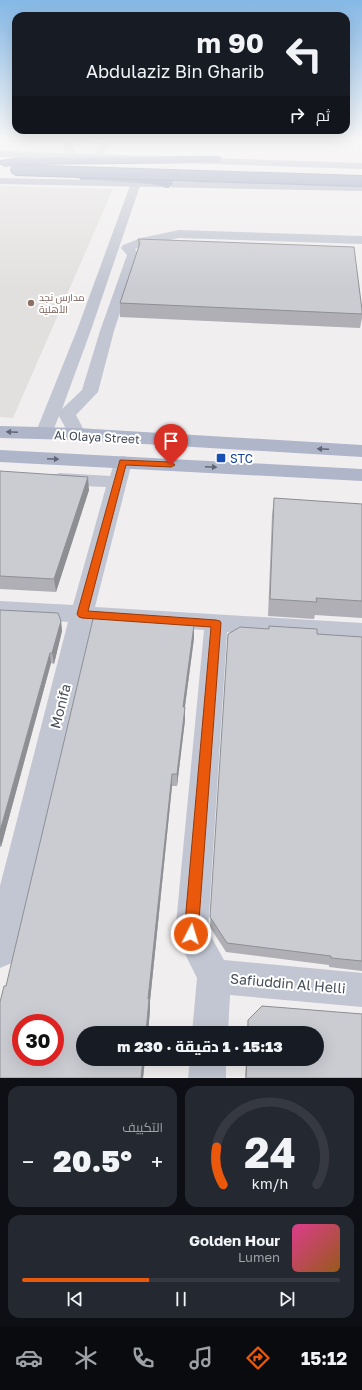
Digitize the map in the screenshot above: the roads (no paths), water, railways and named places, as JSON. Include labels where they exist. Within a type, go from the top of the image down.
[{"type":"main road","name":"Al Olaya Street","points":[[0,432],[77,434],[362,451]]},
{"type":"main road","points":[[2,456],[37,444],[44,434]]},
{"type":"main road","name":"Al Olaya Street","points":[[2,456],[120,472],[362,475]]},
{"type":"street","points":[[44,434],[84,330],[134,188]]},
{"type":"street","points":[[115,240],[135,234],[362,240]]},
{"type":"street","points":[[77,434],[67,414],[90,392],[107,331],[133,255],[127,248],[179,234]]},
{"type":"street","points":[[39,478],[120,472]]},
{"type":"street","name":"Monifa","points":[[0,951],[82,614],[120,472]]},
{"type":"street","points":[[0,609],[362,632]]},
{"type":"street","points":[[210,1026],[214,976],[191,934],[216,623]]},
{"type":"street","name":"Safiuddin Al Helli","points":[[214,976],[362,990]]},
{"type":"street","points":[[207,1078],[208,1066]]},
{"type":"place","name":"مدارس نجد الأهلية","points":[[31,303]]},
{"type":"place","name":"STC","points":[[221,458]]}]
